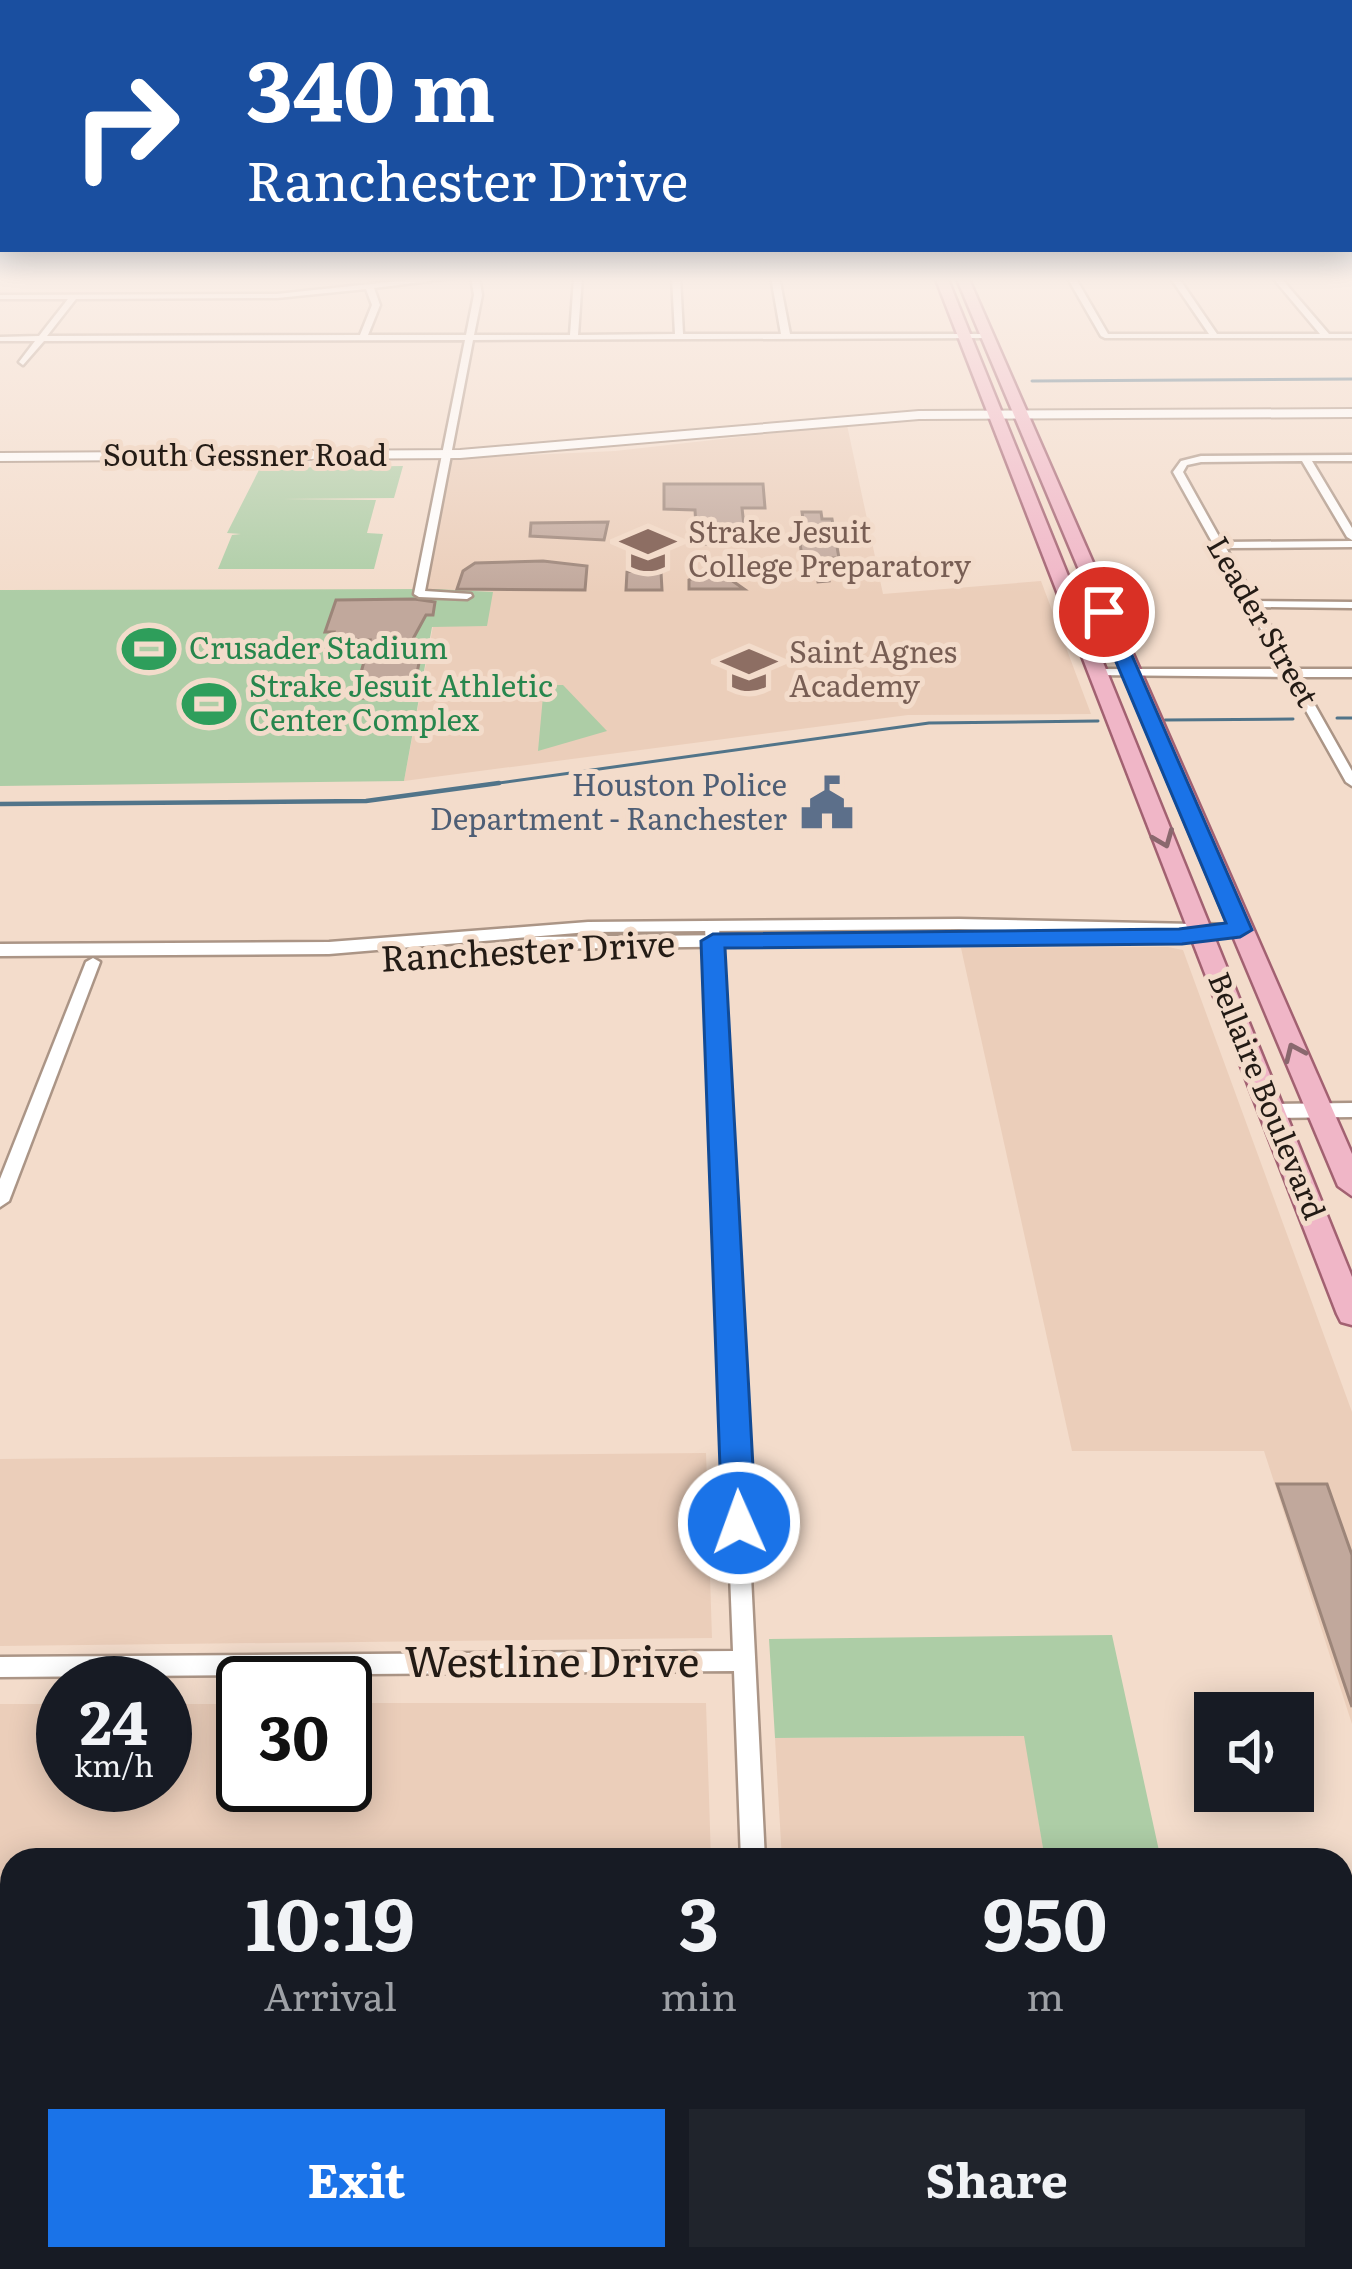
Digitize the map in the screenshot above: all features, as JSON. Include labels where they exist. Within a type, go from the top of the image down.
[{"type":"main road","name":"Bellaire Boulevard","points":[[983,383],[1271,1111],[1346,1288],[1352,1314]]},
{"type":"main road","name":"Bellaire Boulevard","points":[[1007,383],[1352,1186]]},
{"type":"main road","name":"South Gessner Road","points":[[0,454],[445,450],[846,417],[994,411],[1347,410]]},
{"type":"main road","points":[[1032,507],[1059,507]]},
{"type":"main road","points":[[1063,586],[1093,586]]},
{"type":"street","points":[[459,383],[419,594],[466,596]]},
{"type":"street","points":[[1218,544],[1352,541],[1305,458],[1352,458]]},
{"type":"street","name":"Leader Street","points":[[1305,458],[1184,464],[1178,476],[1350,773]]},
{"type":"street","points":[[441,594],[455,606]]},
{"type":"street","points":[[1251,604],[1352,605]]},
{"type":"street","points":[[1097,673],[1352,673]]},
{"type":"street","name":"Ranchester Drive","points":[[0,963],[40,956],[377,959],[520,937],[1064,931],[1182,937],[1200,930],[1240,930]]},
{"type":"street","points":[[713,934],[753,1848]]},
{"type":"street","name":"Ranchester Drive","points":[[0,950],[93,962],[281,955]]},
{"type":"street","points":[[0,1201],[93,962]]},
{"type":"street","points":[[1271,1111],[1352,1110]]},
{"type":"street","name":"Westline Drive","points":[[0,1667],[745,1661]]},
{"type":"shaded area","points":[[847,425],[883,594],[1041,581],[1091,714],[908,715],[404,781],[433,626],[492,592],[412,589],[432,520],[441,459],[615,451]]},
{"type":"shaded area","points":[[961,948],[1183,950],[1352,1412],[1352,1724],[1264,1451],[1072,1451]]},
{"type":"shaded area","points":[[706,1453],[712,1638],[0,1646],[0,1459]]},
{"type":"shaded area","points":[[372,1703],[706,1703],[711,1848],[0,1848],[0,1704],[36,1704],[36,1812],[192,1812],[192,1704],[216,1704],[216,1812],[372,1812]]},
{"type":"shaded area","points":[[1025,1736],[1043,1848],[781,1848],[775,1738]]},
{"type":"green space","points":[[403,466],[394,498],[283,499],[376,500],[367,533],[383,534],[374,569],[218,569],[232,535],[241,534],[227,533],[260,468]]},
{"type":"green space","name":"Strake Jesuit Athletic Center Complex","points":[[0,590],[493,592],[487,626],[432,627],[404,781],[0,786]]},
{"type":"green space","points":[[544,685],[563,685],[607,731],[538,751]]},
{"type":"green space","points":[[1112,1635],[1158,1848],[1043,1848],[1024,1736],[775,1738],[769,1639]]},
{"type":"building","points":[[664,484],[763,484],[765,508],[742,508],[746,544],[697,544],[695,510],[664,509]]},
{"type":"building","points":[[802,512],[821,512],[822,519],[832,519],[839,558],[825,558],[829,581],[818,582],[814,558],[802,558],[797,519],[803,519]]},
{"type":"building","points":[[608,522],[604,540],[530,536],[531,523]]},
{"type":"building","points":[[543,561],[587,566],[585,590],[457,589],[463,571],[475,563]]},
{"type":"building","points":[[627,572],[661,572],[662,590],[626,590]]},
{"type":"building","points":[[705,573],[724,575],[744,589],[689,589],[689,580]]},
{"type":"building","points":[[336,600],[435,602],[433,615],[426,615],[408,648],[422,648],[412,698],[354,698],[370,640],[332,640],[334,632],[325,632]]},
{"type":"building","points":[[1277,1484],[1327,1484],[1352,1555],[1352,1707]]},
{"type":"waterway","points":[[1337,718],[1352,718]]},
{"type":"waterway","points":[[1165,720],[1293,719]]},
{"type":"waterway","points":[[483,785],[929,723],[1098,721]]},
{"type":"waterway","points":[[483,785],[499,783]]},
{"type":"waterway","points":[[0,804],[366,801],[483,785]]},
{"type":"waterway","points":[[477,786],[483,785]]},
{"type":"place","name":"Strake Jesuit College Preparatory","points":[[648,550]]},
{"type":"place","name":"Crusader Stadium","points":[[149,649]]},
{"type":"place","name":"Saint Agnes Academy","points":[[749,670]]},
{"type":"place","name":"Strake Jesuit Athletic Center Complex","points":[[209,704]]},
{"type":"place","name":"Houston Police Department - Ranchester","points":[[827,803]]},
{"type":"route","points":[[739,1523],[713,941],[1182,937],[1200,930],[1240,930],[1104,612]]}]
